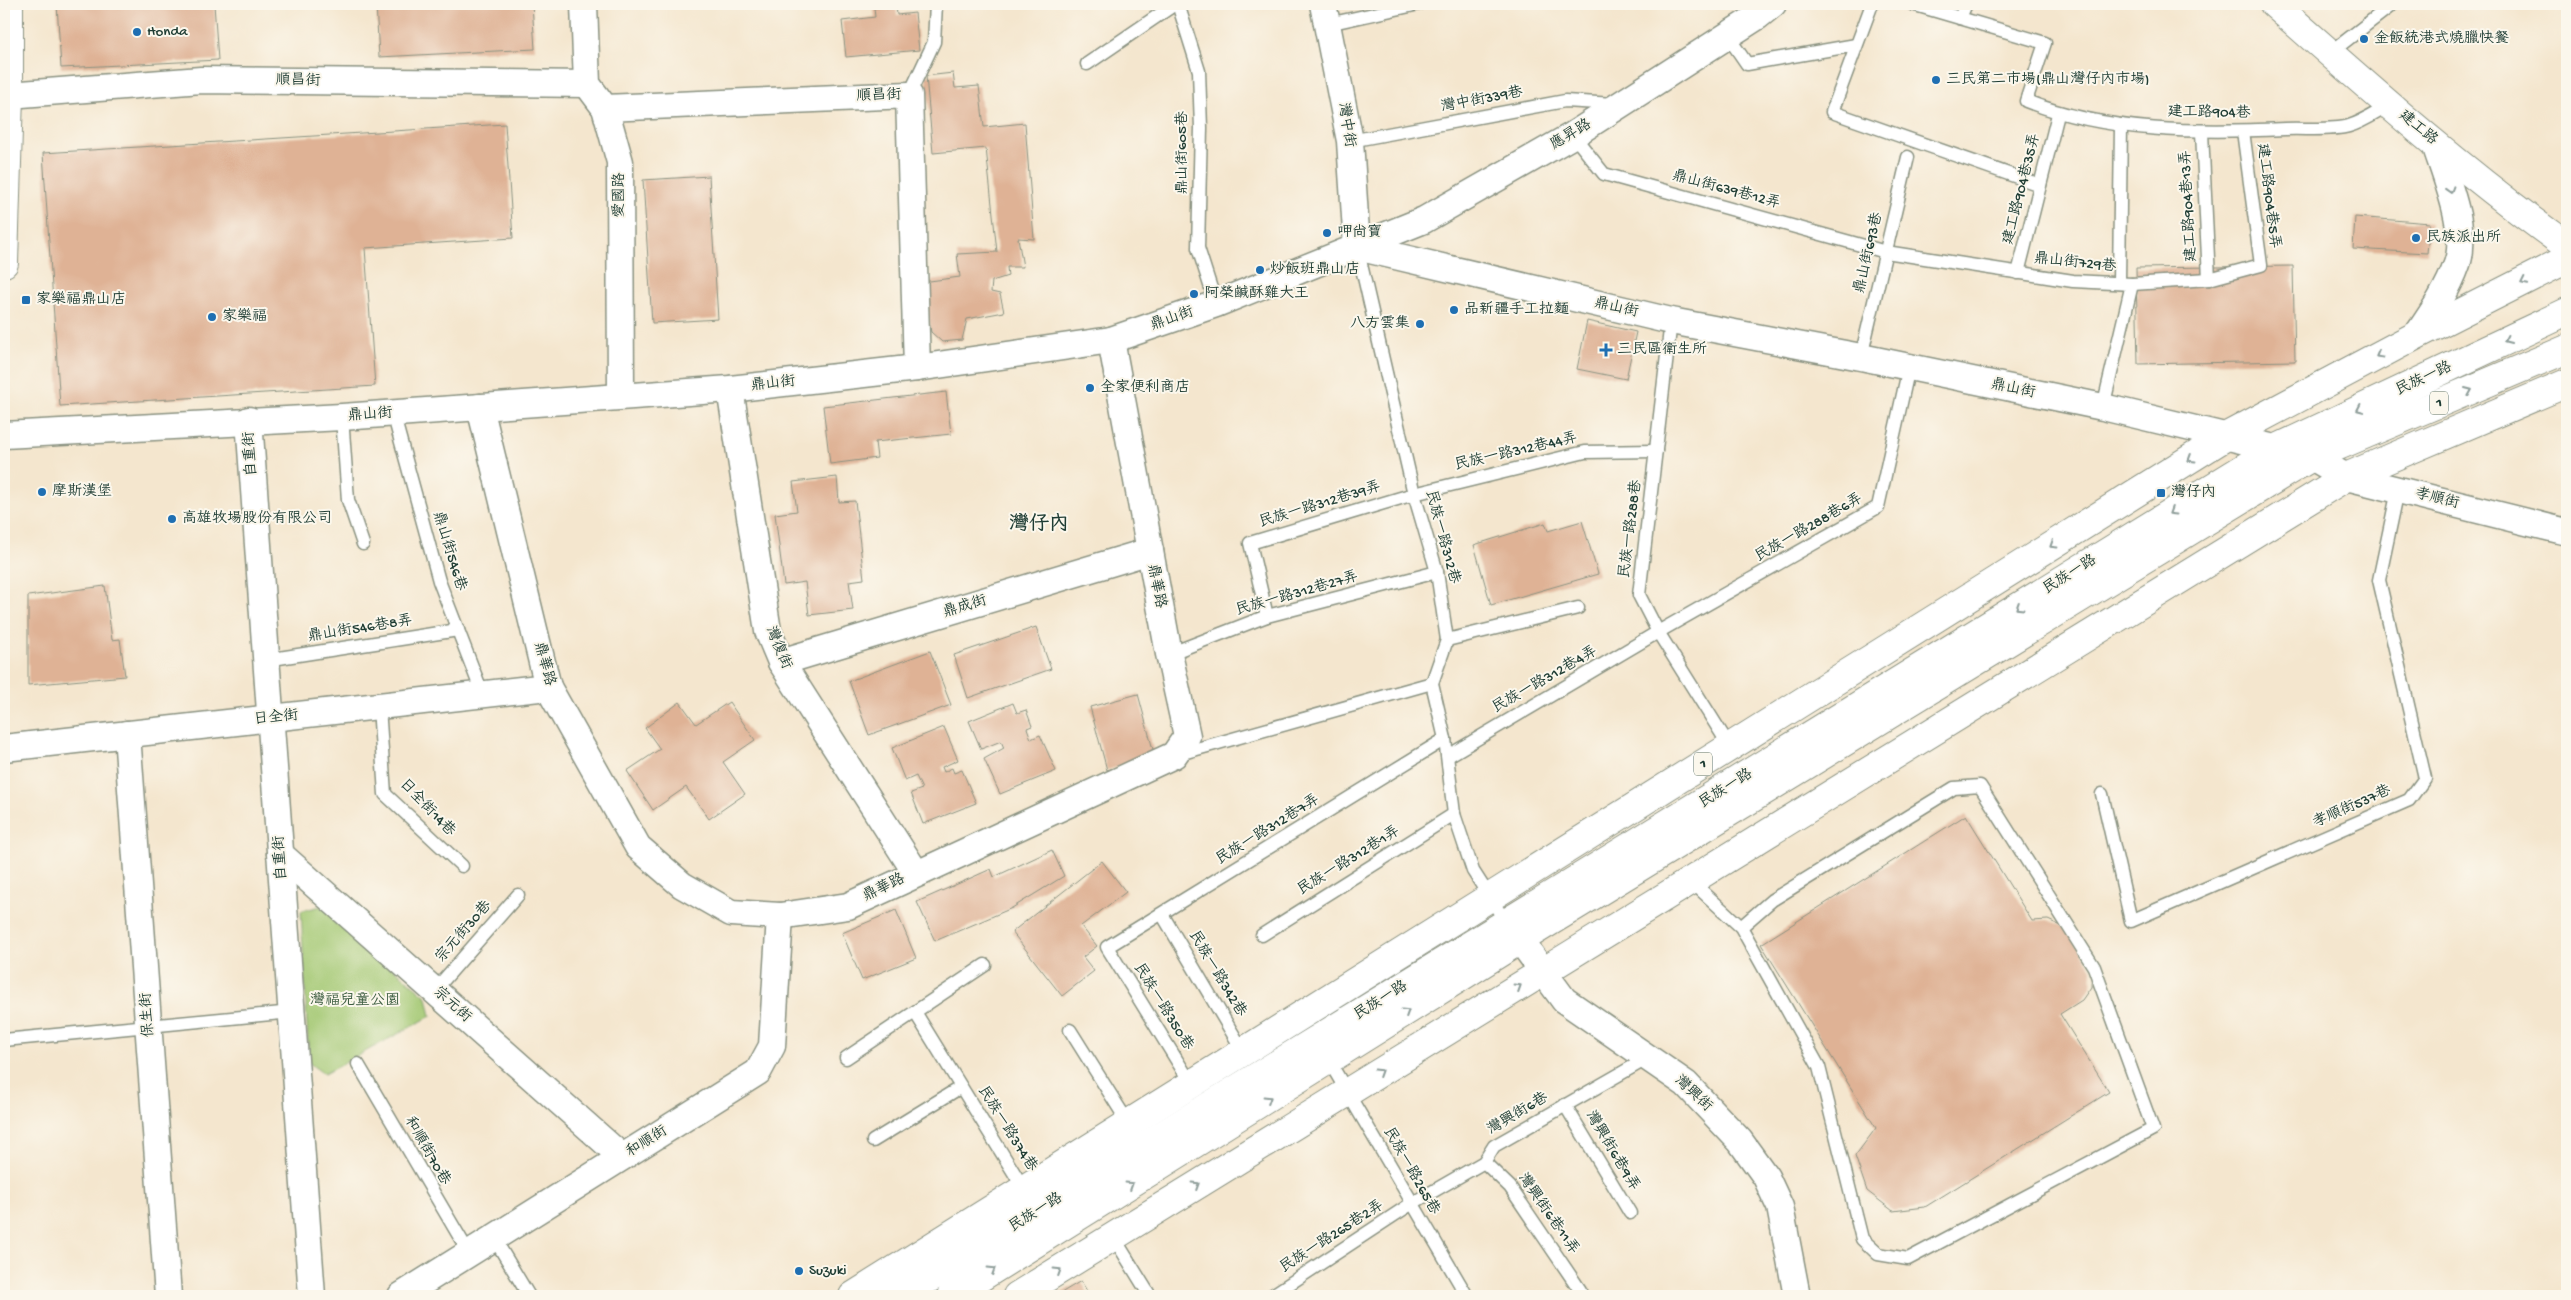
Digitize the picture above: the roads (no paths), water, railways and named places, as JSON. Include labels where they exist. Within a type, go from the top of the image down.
[{"type":"main road","points":[[4,263],[9,95],[9,4]]},
{"type":"main road","name":"建工路","points":[[2274,4],[2435,144],[2517,210],[2567,246]]},
{"type":"main road","name":"民族一路","points":[[853,1296],[2225,437],[2416,335],[2567,259]]},
{"type":"main road","name":"民族一路","points":[[951,1296],[1329,1061],[1514,932],[2273,450],[2567,312]]},
{"type":"main road","name":"民族一路","points":[[901,1296],[2312,458],[2567,349]]},
{"type":"main road","name":"1","points":[[1017,1296],[2346,477],[2567,384]]},
{"type":"street","points":[[584,4],[587,84]]},
{"type":"street","name":"應昇路","points":[[1357,247],[1424,220],[1573,135],[1727,35],[1759,8]]},
{"type":"street","name":"灣中街","points":[[1325,14],[1350,142],[1357,247]]},
{"type":"street","name":"順昌街","points":[[9,95],[200,80],[587,84]]},
{"type":"street","name":"愛國路","points":[[587,84],[605,108],[620,162],[621,395]]},
{"type":"street","name":"順昌街","points":[[605,108],[909,95],[917,368]]},
{"type":"street","name":"民族一路","points":[[2416,335],[2439,302],[2458,263],[2459,220],[2435,144]]},
{"type":"street","name":"鼎山街","points":[[4,435],[249,420],[342,417],[621,395],[730,389],[917,368],[1111,340],[1216,304],[1357,247],[1671,321],[1861,357],[2103,407],[2312,458]]},
{"type":"street","name":"鼎華路","points":[[480,407],[548,686],[638,847],[682,885],[731,913],[780,916],[848,906],[1174,755],[1187,736],[1169,654],[1111,340]]},
{"type":"street","name":"灣復街","points":[[730,389],[768,631],[781,662],[916,873]]},
{"type":"street","name":"自重街","points":[[249,420],[312,1296]]},
{"type":"street","name":"孝順街","points":[[2312,458],[2346,477],[2567,532]]},
{"type":"street","name":"鼎成街","points":[[781,662],[1150,551]]},
{"type":"street","name":"日全街","points":[[4,748],[379,707],[548,686]]},
{"type":"street","name":"保生街","points":[[128,734],[168,1296]]},
{"type":"street","name":"宗元街","points":[[280,854],[622,1157]]},
{"type":"street","name":"和順街","points":[[401,1296],[758,1072],[772,1046],[780,916]]},
{"type":"street","name":"灣興街","points":[[1514,932],[1564,1000],[1686,1084],[1740,1141],[1766,1177],[1780,1207],[1797,1296]]},
{"type":"lane","points":[[909,95],[934,42],[936,4]]},
{"type":"lane","points":[[1087,64],[1176,4]]},
{"type":"lane","name":"鼎山街605巷","points":[[1176,4],[1199,71],[1198,248],[1216,304]]},
{"type":"lane","points":[[1325,14],[1420,4]]},
{"type":"lane","points":[[1872,4],[1832,112],[2040,185]]},
{"type":"lane","points":[[1912,4],[1960,18],[1966,4]]},
{"type":"lane","points":[[2330,53],[2393,4]]},
{"type":"lane","name":"建工路904巷","points":[[1960,18],[2045,43],[2026,102],[2058,114],[2121,126],[2202,132],[2243,131],[2349,126],[2390,105]]},
{"type":"lane","points":[[1727,35],[1747,64],[1856,44]]},
{"type":"lane","name":"灣中街339巷","points":[[1350,142],[1565,102],[1620,104]]},
{"type":"lane","name":"建工路904巷35弄","points":[[2018,273],[2058,114]]},
{"type":"lane","points":[[2103,407],[2126,284],[2121,126]]},
{"type":"lane","name":"建工路904巷5弄","points":[[2243,131],[2261,266]]},
{"type":"lane","name":"建工路904巷13弄","points":[[2202,132],[2209,278]]},
{"type":"lane","name":"鼎山街639巷12弄","points":[[1573,135],[1604,174],[1886,252]]},
{"type":"lane","name":"鼎山街693巷","points":[[1861,357],[1908,157]]},
{"type":"lane","name":"民族一路312巷","points":[[1357,247],[1414,494],[1437,572],[1447,640],[1432,683]]},
{"type":"lane","name":"鼎山街729巷","points":[[1886,252],[2073,281],[2126,284],[2209,278],[2261,266]]},
{"type":"lane","name":"民族一路288巷","points":[[1671,321],[1639,595],[1658,632],[1730,747]]},
{"type":"lane","name":"民族一路288巷6弄","points":[[1658,632],[1878,507],[1909,367]]},
{"type":"lane","name":"鼎山街546巷","points":[[393,413],[439,581],[483,695]]},
{"type":"lane","points":[[342,417],[348,500],[363,544]]},
{"type":"lane","name":"民族一路312巷44弄","points":[[1414,494],[1585,452],[1656,451]]},
{"type":"lane","name":"孝順街537巷","points":[[2102,794],[2131,921],[2409,800],[2425,778],[2379,580],[2398,490]]},
{"type":"lane","name":"民族一路312巷39弄","points":[[1266,616],[1250,543],[1414,494]]},
{"type":"lane","name":"民族一路312巷27弄","points":[[1169,654],[1266,616],[1437,572]]},
{"type":"lane","points":[[1447,640],[1578,608]]},
{"type":"lane","name":"鼎山街546巷8弄","points":[[266,660],[458,630]]},
{"type":"lane","name":"民族一路312巷4弄","points":[[1448,756],[1658,632]]},
{"type":"lane","points":[[1174,755],[1432,683],[1448,756],[1454,814],[1473,871],[1489,898],[1514,932]]},
{"type":"lane","name":"日全街14巷","points":[[379,707],[385,794],[462,866]]},
{"type":"lane","name":"民族一路312巷7弄","points":[[1107,947],[1445,739]]},
{"type":"lane","points":[[1690,881],[1741,927],[1819,1068],[1862,1239],[1878,1254],[1908,1258],[2153,1129],[2094,967],[1980,786],[1954,788],[1772,900],[1741,927]]},
{"type":"lane","name":"民族一路312巷1弄","points":[[1262,935],[1454,814]]},
{"type":"lane","name":"宗元街30巷","points":[[435,990],[518,895]]},
{"type":"lane","name":"民族一路342巷","points":[[1162,914],[1244,1051]]},
{"type":"lane","name":"民族一路350巷","points":[[1107,947],[1192,1085]]},
{"type":"lane","points":[[846,1058],[985,964]]},
{"type":"lane","points":[[4,1040],[292,1012]]},
{"type":"lane","name":"民族一路374巷","points":[[915,1012],[1024,1189]]},
{"type":"lane","points":[[1070,1030],[1129,1124]]},
{"type":"lane","name":"灣興街6巷","points":[[1411,1204],[1484,1162],[1494,1146],[1648,1058]]},
{"type":"lane","name":"民族一路265巷","points":[[1329,1061],[1411,1204],[1467,1296]]},
{"type":"lane","name":"和順街70巷","points":[[358,1064],[469,1253]]},
{"type":"lane","name":"民族一路374巷","points":[[873,1141],[961,1087]]},
{"type":"lane","name":"灣興街6巷9弄","points":[[1565,1105],[1630,1213]]},
{"type":"lane","name":"灣興街6巷11弄","points":[[1484,1162],[1510,1187],[1580,1290]]},
{"type":"lane","name":"民族一路265巷2弄","points":[[1271,1296],[1411,1204]]},
{"type":"lane","points":[[1113,1236],[1150,1296]]},
{"type":"lane","points":[[494,1238],[528,1296]]},
{"type":"place","name":"Honda","points":[[137,32]]},
{"type":"place","name":"金飯統港式燒臘快餐","points":[[2364,39]]},
{"type":"place","name":"三民第二市場(鼎山灣仔內市場)","points":[[1936,80]]},
{"type":"place","name":"呷尚寶","points":[[1327,233]]},
{"type":"place","name":"民族派出所","points":[[2416,238]]},
{"type":"place","name":"炒飯班鼎山店","points":[[1260,270]]},
{"type":"place","name":"阿榮鹹酥雞大王","points":[[1194,294]]},
{"type":"place","name":"家樂福鼎山店","points":[[26,300]]},
{"type":"place","name":"品新疆手工拉麵","points":[[1454,310]]},
{"type":"place","name":"家樂福","points":[[212,317]]},
{"type":"place","name":"八方雲集","points":[[1420,324]]},
{"type":"place","name":"三民區衛生所","points":[[1606,350]]},
{"type":"place","name":"全家便利商店","points":[[1090,388]]},
{"type":"place","name":"摩斯漢堡","points":[[42,492]]},
{"type":"place","name":"灣仔內","points":[[2161,493]]},
{"type":"place","name":"高雄牧場股份有限公司","points":[[172,519]]},
{"type":"place","name":"Suzuki","points":[[799,1271]]},
{"type":"district","name":"灣仔內","points":[[1039,525]]},
{"type":"park label","name":"灣福兒童公園","points":[[355,1001]]}]
